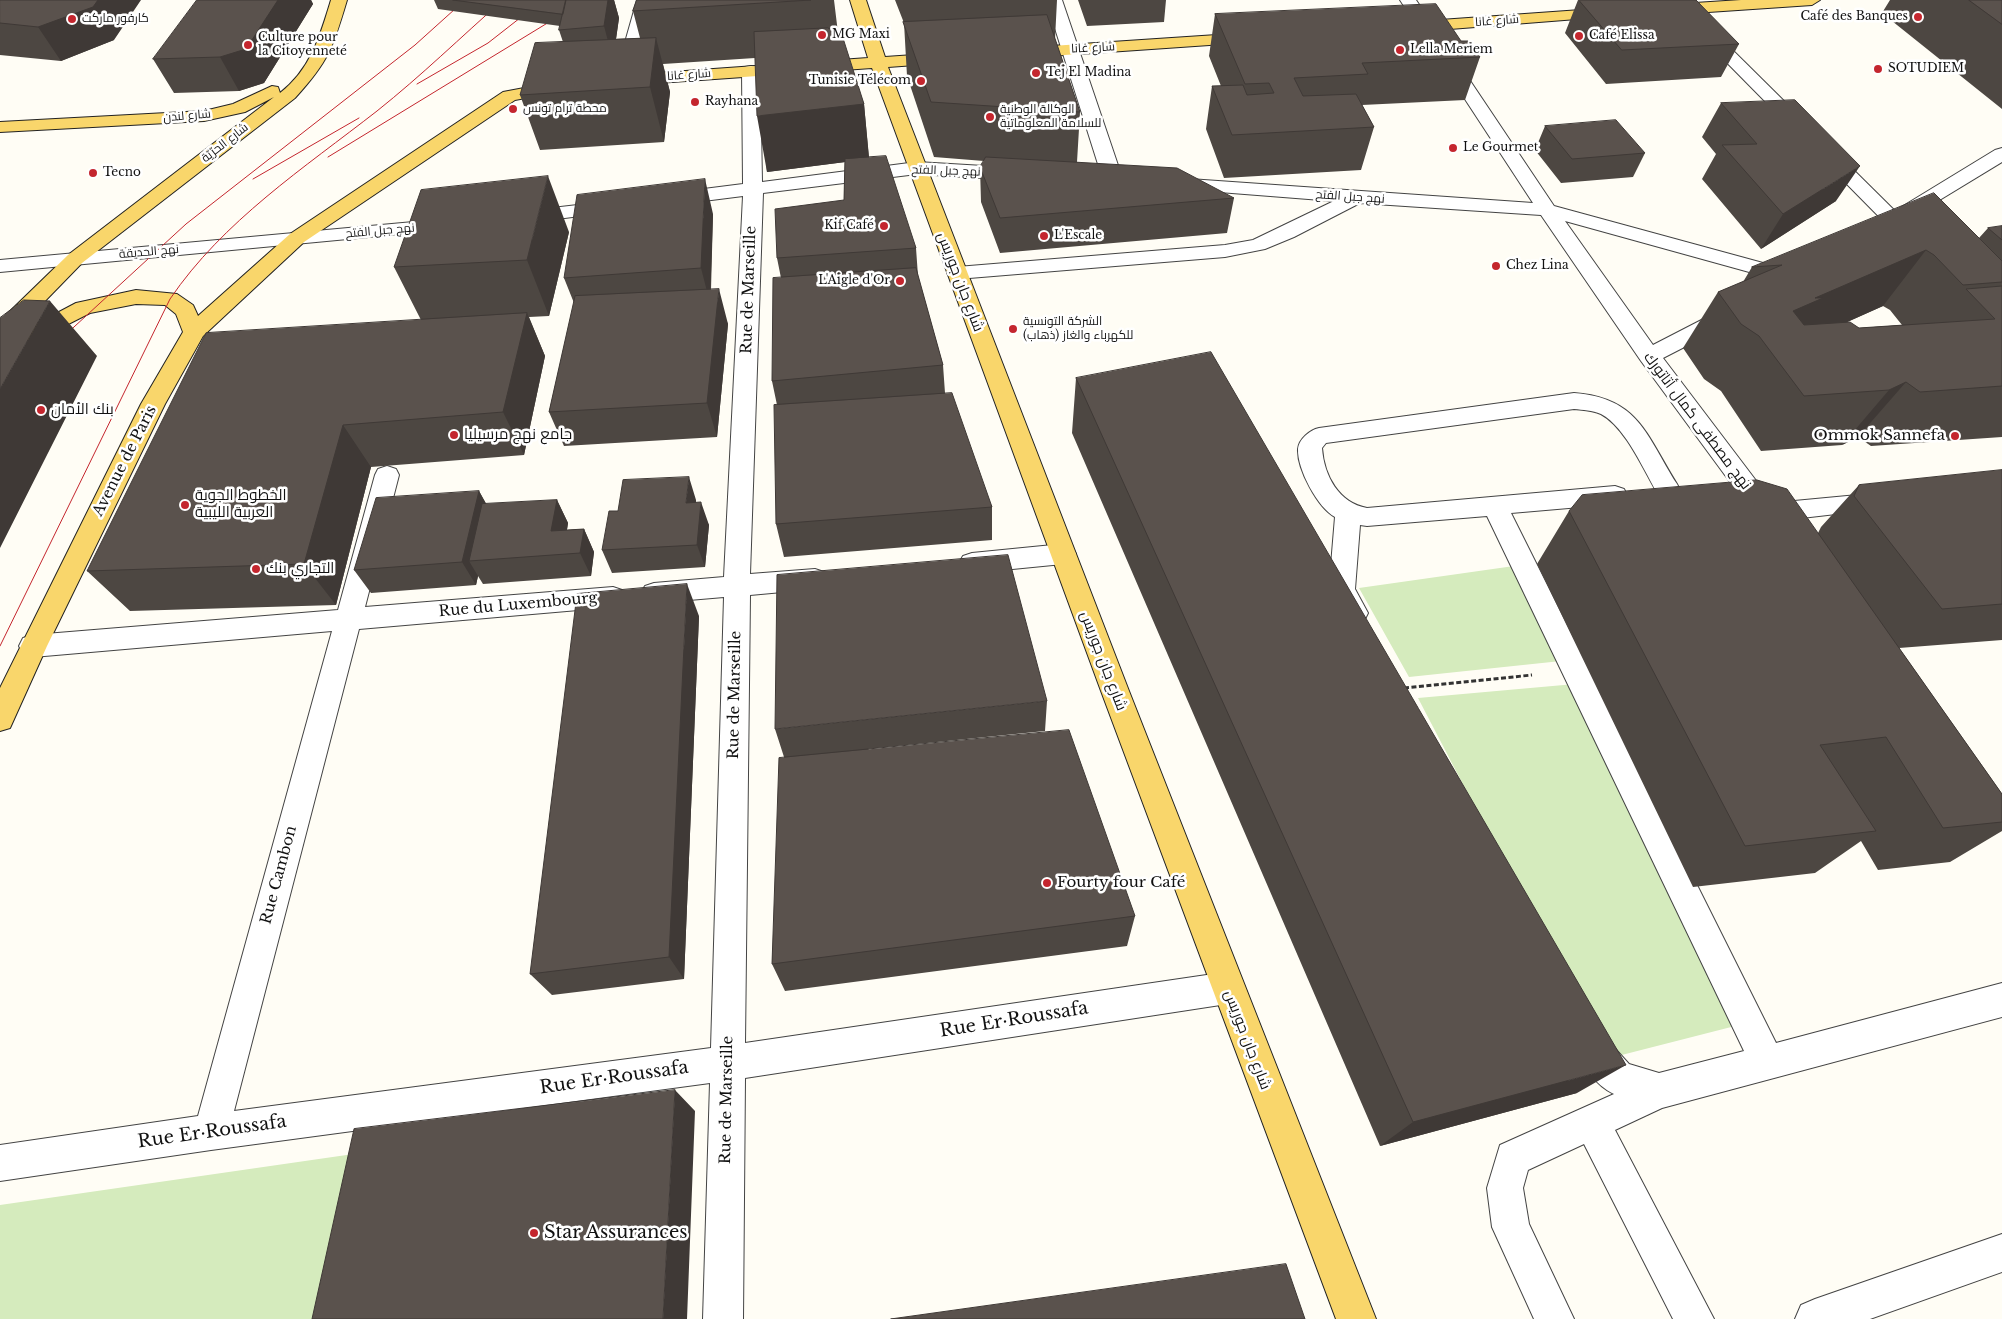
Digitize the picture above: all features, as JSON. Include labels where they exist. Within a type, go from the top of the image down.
[{"type":"main road","name":"شارع جان جوريس","points":[[858,0],[878,62],[1063,554],[1227,988],[1356,1319]]},
{"type":"main road","points":[[1652,10],[1677,4],[1812,0]]},
{"type":"main road","name":"شارع لندن","points":[[0,127],[204,116],[239,108],[270,92],[336,8]]},
{"type":"main road","name":"شارع الحرّيّة","points":[[0,334],[75,259],[289,94],[312,68],[321,54],[336,8]]},
{"type":"main road","name":"شارع غانا","points":[[1396,28],[1622,12]]},
{"type":"main road","name":"شارع غانا","points":[[1003,54],[1268,37]]},
{"type":"main road","name":"شارع غانا","points":[[619,81],[955,57]]},
{"type":"main road","points":[[297,238],[509,96],[532,90],[568,86]]},
{"type":"main road","name":"Avenue de Paris","points":[[0,718],[33,646],[153,404],[194,332],[297,238]]},
{"type":"main road","points":[[0,353],[84,308],[136,297],[170,299],[185,310],[194,332]]},
{"type":"street","points":[[619,81],[645,0]]},
{"type":"street","points":[[1054,0],[1070,49],[1122,181],[1093,179]]},
{"type":"street","name":"نهج مصطفى كمال أتاتورك","points":[[1408,0],[1547,210],[1648,356],[1784,537]]},
{"type":"street","points":[[1677,4],[1885,225],[1927,254]]},
{"type":"street","name":"Rue de Marseille","points":[[723,1319],[737,586],[753,190],[751,71]]},
{"type":"street","points":[[1885,225],[2002,154]]},
{"type":"street","name":"نهج جبل الفتح","points":[[658,201],[918,168],[1034,175]]},
{"type":"street","name":"نهج جبل الفتح","points":[[1152,183],[1547,210],[1802,277],[1772,293]]},
{"type":"street","points":[[957,273],[1225,251],[1258,245],[1287,233],[1356,197]]},
{"type":"street","points":[[505,220],[629,205]]},
{"type":"street","name":"نهج جبل الفتح","points":[[297,238],[465,223]]},
{"type":"street","name":"نهج الحديقة","points":[[0,266],[297,238]]},
{"type":"street","points":[[1648,356],[1745,307]]},
{"type":"street","points":[[1574,400],[1595,402],[1614,411],[1677,490],[1495,506],[1367,517],[1348,513],[1333,504],[1309,457],[1310,447],[1319,436],[1574,400]]},
{"type":"street","name":"Rue Cambon","points":[[211,1132],[387,475]]},
{"type":"street","points":[[1716,486],[1744,484]]},
{"type":"street","points":[[1767,513],[1904,499]]},
{"type":"street","points":[[1495,506],[1767,1062]]},
{"type":"street","points":[[1348,513],[1342,589],[1396,689]]},
{"type":"street","points":[[944,566],[1063,554]]},
{"type":"street","name":"Rue du Luxembourg","points":[[33,646],[836,576]]},
{"type":"street","name":"Rue Er·Roussafa","points":[[0,1163],[211,1132],[727,1063],[1227,988]]},
{"type":"street","points":[[1554,1319],[1511,1228],[1505,1188],[1513,1158],[1658,1091],[2002,1000]]},
{"type":"street","points":[[1572,1017],[1591,1051],[1618,1078],[1658,1091]]},
{"type":"street","points":[[1591,1121],[1694,1319]]},
{"type":"street","points":[[1814,1319],[2002,1253]]},
{"type":"path","points":[[1396,689],[1575,670]]},
{"type":"green space","points":[[1514,566],[1561,661],[1409,677],[1359,588]]},
{"type":"green space","points":[[1575,684],[1739,1025],[1606,1059],[1418,698]]},
{"type":"green space","points":[[395,1148],[361,1319],[0,1319],[0,1205]]},
{"type":"building","points":[[0,0],[98,0],[93,7],[38,27],[0,23]]},
{"type":"building","points":[[197,0],[278,0],[246,49],[220,57],[153,59]]},
{"type":"building","points":[[453,0],[566,0],[563,14]]},
{"type":"building","points":[[566,0],[608,0],[604,26],[559,30]]},
{"type":"building","points":[[637,0],[811,0],[633,11]]},
{"type":"building","points":[[1579,0],[1696,0],[1739,44],[1622,50]]},
{"type":"building","points":[[1969,0],[2002,0],[2002,24]]},
{"type":"building","points":[[1436,4],[1461,41],[1468,41],[1480,57],[1362,63],[1368,74],[1294,78],[1303,96],[1356,94],[1374,127],[1232,135],[1212,86],[1243,85],[1247,95],[1274,93],[1269,83],[1245,84],[1215,14]]},
{"type":"building","points":[[1047,15],[1080,112],[931,102],[903,22]]},
{"type":"building","points":[[828,28],[842,35],[864,104],[757,116],[754,32]]},
{"type":"building","points":[[656,38],[650,87],[520,95],[535,43]]},
{"type":"building","points":[[1795,100],[1860,166],[1783,214],[1722,145],[1757,144],[1721,103]]},
{"type":"building","points":[[1616,120],[1645,153],[1572,159],[1545,126]]},
{"type":"building","points":[[886,156],[916,248],[777,258],[775,209],[844,200],[845,159]]},
{"type":"building","points":[[986,157],[1177,168],[1234,198],[1000,218],[980,167]]},
{"type":"building","points":[[548,176],[527,260],[394,267],[421,190]]},
{"type":"building","points":[[705,179],[701,268],[564,278],[577,195]]},
{"type":"building","points":[[1934,193],[2002,261],[2002,282],[1963,285],[1934,255],[1926,250],[1815,298],[1823,298],[1793,311],[1804,325],[1850,322],[1859,328],[1995,319],[1966,289],[2002,286],[2002,386],[1920,392],[1906,382],[1889,390],[1804,396],[1759,336],[1741,324],[1718,292],[1782,265],[1752,267]]},
{"type":"building","points":[[2002,226],[2002,240],[1988,228]]},
{"type":"building","points":[[916,268],[943,365],[772,381],[773,278]]},
{"type":"building","points":[[719,289],[707,403],[549,412],[575,296]]},
{"type":"building","points":[[24,300],[50,301],[0,389],[0,318]]},
{"type":"building","points":[[527,313],[503,412],[343,425],[304,564],[87,571],[206,333]]},
{"type":"building","points":[[1211,352],[1626,1065],[1413,1122],[1076,378]]},
{"type":"building","points":[[952,393],[992,507],[776,524],[774,405]]},
{"type":"building","points":[[2002,470],[2002,604],[1942,609],[1854,496],[1859,485]]},
{"type":"building","points":[[689,477],[686,503],[701,502],[697,545],[602,550],[609,511],[618,511],[623,480]]},
{"type":"building","points":[[1757,480],[1787,489],[2002,794],[2002,822],[1943,828],[1886,737],[1820,745],[1876,831],[1745,846],[1569,511],[1582,495]]},
{"type":"building","points":[[479,491],[462,562],[354,570],[376,498]]},
{"type":"building","points":[[557,500],[551,531],[584,529],[580,553],[469,561],[482,504]]},
{"type":"building","points":[[1008,555],[1047,701],[775,729],[777,575]]},
{"type":"building","points":[[687,584],[669,957],[530,974],[577,594]]},
{"type":"building","points":[[1069,730],[1135,916],[772,964],[779,758]]},
{"type":"building","name":"Star Assurances","points":[[675,1090],[663,1319],[312,1319],[354,1129]]},
{"type":"building","points":[[1286,1264],[1305,1319],[891,1319]]},
{"type":"tram line","points":[[62,338],[186,224],[415,45],[465,0]]},
{"type":"tram line","points":[[0,646],[170,299],[191,271],[214,245],[266,197],[393,98],[503,0]]},
{"type":"tram line","points":[[417,84],[488,43],[543,0]]},
{"type":"tram line","points":[[328,157],[554,19],[577,0]]},
{"type":"tram line","points":[[253,179],[359,118]]},
{"type":"place","name":"Café des Banques","points":[[1918,17]]},
{"type":"place","name":"كارفور ماركت","points":[[72,19]]},
{"type":"place","name":"MG Maxi","points":[[822,35]]},
{"type":"place","name":"Café Elissa","points":[[1579,36]]},
{"type":"place","name":"Culture pour la Citoyenneté","points":[[248,45]]},
{"type":"place","name":"Lella Meriem","points":[[1400,50]]},
{"type":"place","name":"SOTUDIEM","points":[[1878,69]]},
{"type":"place","name":"Tej El Madina","points":[[1036,73]]},
{"type":"place","name":"Tunisie Télécom","points":[[921,81]]},
{"type":"place","name":"Rayhana","points":[[695,102]]},
{"type":"place","name":"محطة ترام تونس","points":[[513,109]]},
{"type":"place","name":"الوكالة الوطنية للسلامة المعلوماتية","points":[[990,117]]},
{"type":"place","name":"Le Gourmet","points":[[1453,148]]},
{"type":"place","name":"Tecno","points":[[93,173]]},
{"type":"place","name":"Kif Café","points":[[884,226]]},
{"type":"place","name":"L'Escale","points":[[1044,236]]},
{"type":"place","name":"Chez Lina","points":[[1496,266]]},
{"type":"place","name":"L'Aigle d'Or","points":[[900,281]]},
{"type":"place","name":"الشركة التونسية للكهرباء والغاز (ذهاب)","points":[[1013,329]]},
{"type":"place","name":"بنك الأمان","points":[[41,410]]},
{"type":"place","name":"جامع نهج مرسيليا","points":[[454,435]]},
{"type":"place","name":"Ommok Sannefa","points":[[1955,436]]},
{"type":"place","name":"الخطوط الجوية العربية الليبية","points":[[185,505]]},
{"type":"place","name":"التجاري بنك","points":[[256,569]]},
{"type":"place","name":"Fourty four Café","points":[[1047,883]]},
{"type":"place","name":"Star Assurances","points":[[534,1233]]}]
